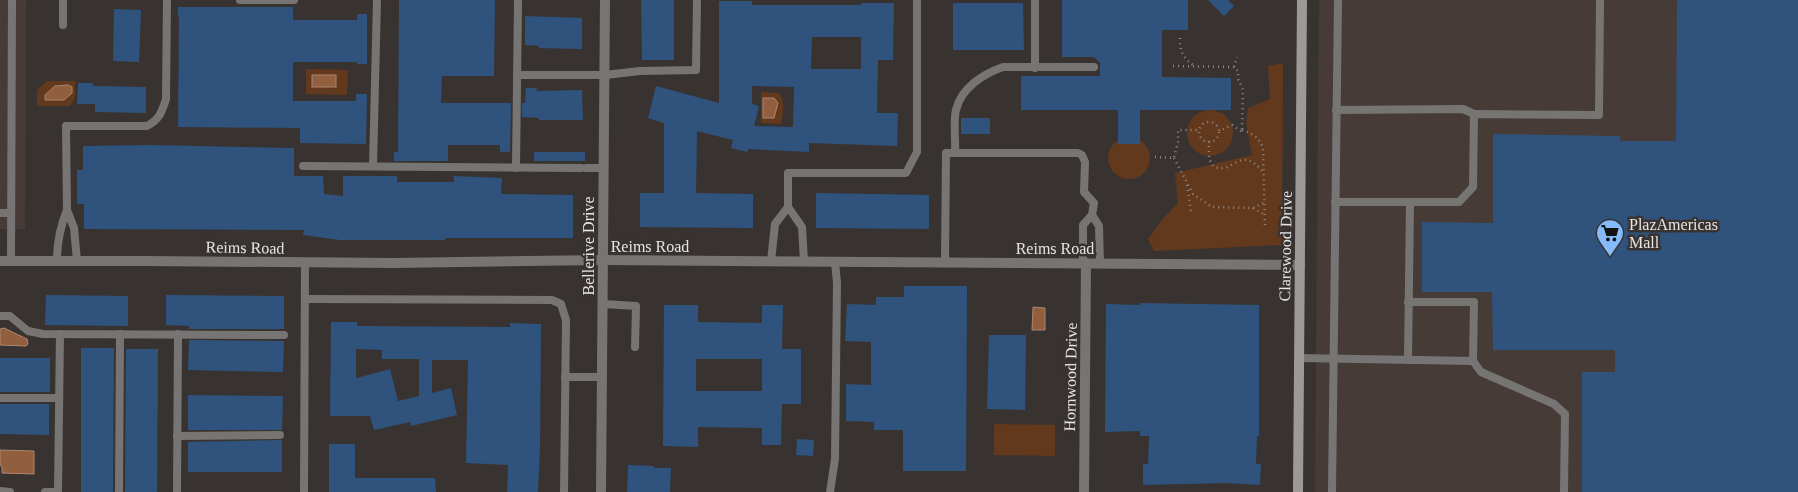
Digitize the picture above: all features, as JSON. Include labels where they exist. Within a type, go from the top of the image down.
[{"type":"street","name":"Bellerive Drive","points":[[601,492],[605,0]]},
{"type":"street","name":"Clarewood Drive","points":[[1298,492],[1302,0]]},
{"type":"street","name":"Reims Road","points":[[0,262],[305,263],[602,260],[1300,264]]},
{"type":"street","name":"Hornwood Drive","points":[[1084,263],[1084,492]]},
{"type":"lane","points":[[11,261],[12,0]]},
{"type":"lane","points":[[63,0],[63,25]]},
{"type":"lane","points":[[77,261],[74,228],[67,210],[66,126],[147,126],[157,121],[166,100],[167,0]]},
{"type":"lane","points":[[240,0],[294,0]]},
{"type":"lane","points":[[373,166],[377,0]]},
{"type":"lane","points":[[516,168],[518,0]]},
{"type":"lane","points":[[517,75],[605,75],[640,71],[696,70],[697,0]]},
{"type":"lane","points":[[804,261],[802,227],[788,207],[788,173],[906,173],[917,152],[917,0]]},
{"type":"lane","points":[[1035,0],[1035,68]]},
{"type":"lane","points":[[1332,492],[1338,0]]},
{"type":"lane","points":[[1336,110],[1463,109],[1474,114],[1599,114],[1600,0]]},
{"type":"lane","points":[[956,153],[956,110],[968,88],[991,71],[1002,67],[1094,67]]},
{"type":"lane","points":[[1336,202],[1459,202],[1473,186],[1474,114]]},
{"type":"lane","points":[[945,262],[946,153],[1078,153],[1082,155],[1085,162],[1084,192],[1094,203],[1092,215],[1084,225],[1084,263]]},
{"type":"lane","points":[[303,166],[604,168]]},
{"type":"lane","points":[[1408,360],[1410,202]]},
{"type":"lane","points":[[771,261],[775,224],[788,207]]},
{"type":"lane","points":[[57,261],[60,227],[67,210]]},
{"type":"lane","points":[[0,213],[11,213]]},
{"type":"lane","points":[[1092,215],[1099,226],[1100,263]]},
{"type":"lane","points":[[830,492],[835,459],[837,292],[835,262]]},
{"type":"lane","points":[[304,492],[305,263]]},
{"type":"lane","points":[[305,298],[557,301],[564,308],[566,320],[564,492]]},
{"type":"lane","points":[[1408,302],[1474,302],[1473,360],[1481,372],[1554,404],[1565,414],[1564,492]]},
{"type":"lane","points":[[603,304],[636,306],[635,347]]},
{"type":"lane","points":[[0,316],[10,316],[28,331],[43,334],[284,335]]},
{"type":"lane","points":[[45,492],[58,492],[60,334]]},
{"type":"lane","points":[[119,492],[120,334]]},
{"type":"lane","points":[[177,492],[178,334]]},
{"type":"lane","points":[[1299,358],[1473,360]]},
{"type":"lane","points":[[565,377],[602,377]]},
{"type":"lane","points":[[0,398],[59,398]]},
{"type":"lane","points":[[177,436],[280,435]]},
{"type":"lane","points":[[0,491],[10,492]]},
{"type":"path","points":[[1180,38],[1180,51],[1186,61],[1194,66]]},
{"type":"path","points":[[1234,67],[1237,56]]},
{"type":"path","points":[[1173,66],[1234,67],[1238,71],[1238,79],[1243,90],[1242,130]]},
{"type":"path","points":[[1219,131],[1217,125],[1211,122],[1205,123],[1200,130],[1201,137],[1209,141],[1215,139],[1219,131],[1232,125],[1242,132],[1242,130],[1254,134],[1264,148],[1265,228]]},
{"type":"path","points":[[1200,130],[1178,130],[1178,142],[1174,158],[1193,194],[1212,207],[1253,208],[1265,202]]},
{"type":"path","points":[[1209,141],[1212,166],[1218,169],[1225,169],[1239,160],[1247,160],[1254,162],[1264,173]]},
{"type":"path","points":[[1155,157],[1174,158]]},
{"type":"path","points":[[1186,183],[1191,210]]},
{"type":"path","points":[[1253,208],[1265,215]]},
{"type":"shaded area","points":[[0,0],[26,0],[25,229],[0,229]]},
{"type":"shaded area","name":"PlazAmericas Mall","points":[[1319,0],[1798,0],[1798,492],[1315,492]]},
{"type":"shaded area","points":[[1283,63],[1282,245],[1154,251],[1148,239],[1161,221],[1178,203],[1175,173],[1252,155],[1246,122],[1248,108],[1270,99],[1268,66]]},
{"type":"shaded area","points":[[306,69],[348,70],[347,95],[306,94]]},
{"type":"shaded area","points":[[312,75],[336,75],[336,87],[312,87]]},
{"type":"shaded area","points":[[47,81],[75,81],[75,98],[70,106],[37,106],[37,90]]},
{"type":"shaded area","points":[[68,85],[72,87],[72,93],[64,100],[45,100],[45,95],[55,86]]},
{"type":"shaded area","points":[[761,92],[779,93],[781,96],[783,107],[781,124],[761,123]]},
{"type":"shaded area","points":[[763,98],[774,98],[778,103],[774,118],[763,118]]},
{"type":"shaded area","points":[[1215,110],[1227,116],[1232,124],[1232,142],[1227,150],[1219,155],[1205,156],[1193,150],[1188,142],[1187,128],[1193,116],[1201,111]]},
{"type":"shaded area","points":[[1129,137],[1144,143],[1150,158],[1144,173],[1129,179],[1114,173],[1108,158],[1114,143]]},
{"type":"shaded area","points":[[1033,307],[1045,308],[1045,330],[1032,330]]},
{"type":"shaded area","points":[[4,328],[27,339],[28,344],[26,346],[0,345],[0,329]]},
{"type":"shaded area","points":[[994,424],[1055,425],[1055,456],[994,455]]},
{"type":"shaded area","points":[[0,450],[34,451],[34,474],[2,473]]},
{"type":"building","points":[[399,0],[495,0],[494,76],[442,76],[441,103],[511,103],[510,152],[500,152],[500,145],[448,145],[448,161],[394,161],[394,152],[398,152]]},
{"type":"building","points":[[641,0],[674,0],[674,60],[642,60]]},
{"type":"building","points":[[1062,0],[1188,0],[1188,30],[1162,30],[1162,77],[1231,78],[1231,110],[1140,110],[1140,144],[1118,144],[1118,110],[1021,110],[1021,76],[1100,76],[1100,63],[1094,57],[1062,57]]},
{"type":"building","points":[[1208,0],[1228,0],[1234,6],[1224,16]]},
{"type":"building","name":"PlazAmericas Mall","points":[[1677,0],[1798,0],[1798,492],[1582,492],[1582,372],[1615,372],[1615,350],[1493,350],[1492,292],[1422,292],[1422,222],[1493,223],[1493,134],[1620,136],[1620,141],[1676,141]]},
{"type":"building","points":[[719,1],[752,1],[752,5],[861,5],[861,3],[894,3],[893,60],[878,60],[877,113],[898,113],[897,146],[809,143],[809,152],[748,149],[747,152],[731,148],[733,140],[697,131],[696,193],[753,194],[753,228],[640,227],[640,193],[664,193],[664,123],[648,118],[656,86],[719,103]],"holes":[[[812,37],[861,37],[861,69],[811,69]],[[752,86],[794,87],[793,127],[754,126],[759,106],[752,104]]]},
{"type":"building","points":[[953,3],[1023,3],[1024,50],[953,50]]},
{"type":"building","points":[[178,7],[293,7],[293,20],[357,20],[357,14],[367,14],[367,64],[357,64],[357,62],[293,62],[293,101],[356,101],[356,94],[367,94],[366,144],[300,143],[300,128],[178,127]]},
{"type":"building","points":[[114,9],[141,10],[139,62],[113,61]]},
{"type":"building","points":[[525,16],[582,18],[582,49],[539,48],[539,46],[525,45]]},
{"type":"building","points":[[78,83],[93,83],[93,86],[146,87],[146,113],[95,112],[95,104],[77,104]]},
{"type":"building","points":[[526,88],[537,88],[536,91],[582,90],[583,120],[539,120],[539,118],[522,117],[522,103],[525,103]]},
{"type":"building","points":[[961,118],[990,118],[990,134],[961,134]]},
{"type":"building","points":[[151,145],[294,148],[294,176],[323,176],[324,194],[343,196],[343,176],[397,176],[397,182],[454,182],[454,176],[502,178],[501,194],[573,195],[573,238],[340,240],[303,235],[304,230],[84,229],[84,204],[77,204],[77,170],[83,170],[83,146]]},
{"type":"building","points":[[534,152],[585,152],[585,161],[534,161]]},
{"type":"building","points":[[816,193],[929,195],[929,229],[816,228]]},
{"type":"building","points":[[904,286],[967,286],[966,471],[903,471],[903,430],[874,430],[874,422],[846,421],[846,384],[871,385],[871,342],[845,341],[847,304],[876,305],[876,297],[904,297]]},
{"type":"building","points":[[46,295],[128,296],[128,326],[45,325]]},
{"type":"building","points":[[166,295],[284,296],[284,329],[189,329],[189,326],[166,325]]},
{"type":"building","points":[[1140,303],[1259,305],[1259,436],[1257,436],[1256,464],[1261,464],[1260,485],[1227,483],[1143,485],[1143,464],[1148,464],[1149,436],[1140,436],[1140,431],[1105,432],[1106,304],[1140,305]]},
{"type":"building","points":[[664,305],[698,305],[698,322],[762,323],[762,305],[783,305],[782,349],[801,349],[801,404],[782,404],[781,445],[762,445],[762,428],[698,427],[698,447],[663,446]],"holes":[[[696,359],[762,359],[762,391],[696,391]]]},
{"type":"building","points":[[331,322],[357,322],[357,326],[510,327],[510,323],[541,324],[538,492],[507,492],[508,465],[466,463],[468,360],[432,360],[432,393],[451,388],[457,415],[411,426],[410,422],[374,430],[370,416],[330,416]],"holes":[[[356,349],[382,350],[382,359],[419,359],[419,396],[398,401],[390,369],[356,378]]]},
{"type":"building","points":[[989,335],[1026,335],[1025,410],[987,409]]},
{"type":"building","points":[[189,340],[284,341],[283,372],[188,370]]},
{"type":"building","points":[[81,348],[114,348],[113,492],[81,492]]},
{"type":"building","points":[[126,349],[158,349],[157,492],[125,492]]},
{"type":"building","points":[[0,358],[50,358],[50,392],[0,392]]},
{"type":"building","points":[[188,395],[283,396],[282,430],[188,430]]},
{"type":"building","points":[[0,404],[49,404],[49,435],[0,434]]},
{"type":"building","points":[[797,439],[814,440],[813,456],[796,455]]},
{"type":"building","points":[[282,440],[282,472],[188,472],[188,442]]},
{"type":"building","points":[[329,444],[355,444],[355,478],[435,478],[436,492],[329,492]]},
{"type":"building","points":[[628,465],[671,468],[670,492],[627,492]]},
{"type":"place","name":"PlazAmericas Mall","points":[[1610,257]]}]
